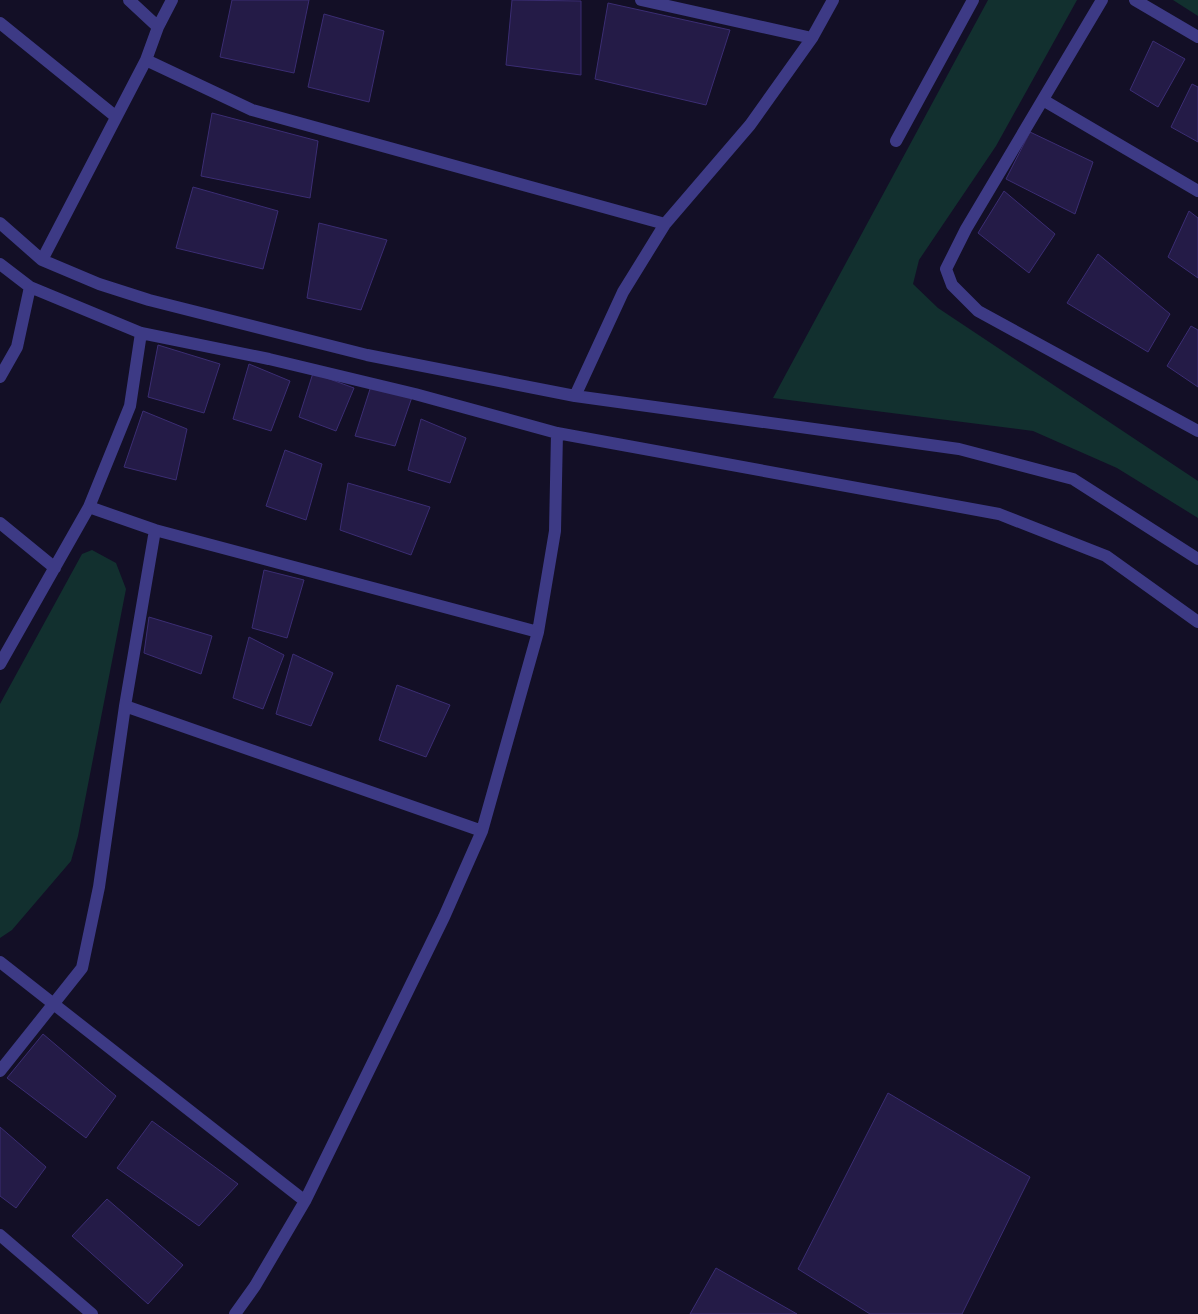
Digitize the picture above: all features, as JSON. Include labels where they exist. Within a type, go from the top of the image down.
[{"type":"street","points":[[129,0],[158,27]]},
{"type":"street","points":[[42,260],[115,116],[146,60],[158,27],[172,0]]},
{"type":"street","points":[[641,0],[812,38]]},
{"type":"street","points":[[575,396],[623,292],[666,224],[750,126],[812,38],[833,0]]},
{"type":"street","points":[[896,141],[973,0]]},
{"type":"street","points":[[1102,0],[966,229],[946,270],[952,285],[978,311],[1198,431]]},
{"type":"street","points":[[1135,0],[1198,37]]},
{"type":"street","points":[[0,23],[115,116]]},
{"type":"street","points":[[146,60],[252,110],[666,224]]},
{"type":"street","points":[[1043,100],[1198,191]]},
{"type":"street","points":[[0,223],[42,260],[99,284],[329,346],[575,396],[959,449],[1073,479],[1198,559]]},
{"type":"street","points":[[0,264],[30,287],[141,333],[298,366],[415,394],[557,433],[999,514],[1106,556],[1198,622]]},
{"type":"street","points":[[0,378],[18,348],[30,287]]},
{"type":"street","points":[[0,664],[89,507],[130,406],[141,333]]},
{"type":"street","points":[[235,1314],[255,1286],[305,1201],[444,917],[482,831],[538,632],[556,531],[557,433]]},
{"type":"street","points":[[89,507],[155,530],[538,632]]},
{"type":"street","points":[[0,523],[55,568]]},
{"type":"street","points":[[0,1070],[82,968],[99,887],[125,706],[155,530]]},
{"type":"street","points":[[125,706],[482,831]]},
{"type":"street","points":[[0,962],[305,1201]]},
{"type":"street","points":[[0,1235],[92,1314]]},
{"type":"green space","points":[[988,0],[1077,0],[996,146],[919,260],[913,284],[938,308],[1198,481],[1198,518],[1117,468],[1033,431],[773,398]]},
{"type":"green space","points":[[1173,0],[1198,0],[1198,16]]},
{"type":"green space","points":[[92,550],[116,563],[126,589],[78,836],[71,861],[12,930],[0,938],[0,704],[82,554]]},
{"type":"building","points":[[232,0],[309,0],[294,73],[220,57]]},
{"type":"building","points":[[512,0],[581,1],[581,75],[506,65]]},
{"type":"building","points":[[608,3],[730,30],[706,105],[595,79]]},
{"type":"building","points":[[324,14],[384,31],[369,102],[308,87]]},
{"type":"building","points":[[1153,41],[1185,59],[1158,107],[1130,90]]},
{"type":"building","points":[[1192,84],[1198,87],[1198,142],[1171,127]]},
{"type":"building","points":[[212,113],[318,141],[310,198],[201,176]]},
{"type":"building","points":[[1030,132],[1093,162],[1075,214],[1006,179]]},
{"type":"building","points":[[193,187],[278,211],[263,269],[176,248]]},
{"type":"building","points":[[1004,191],[1055,234],[1029,273],[978,233]]},
{"type":"building","points":[[1189,211],[1198,218],[1198,278],[1168,257]]},
{"type":"building","points":[[319,223],[387,240],[361,310],[307,298]]},
{"type":"building","points":[[1098,254],[1170,314],[1148,352],[1067,303]]},
{"type":"building","points":[[1191,326],[1198,330],[1198,387],[1167,366]]},
{"type":"building","points":[[158,345],[220,364],[204,413],[148,397]]},
{"type":"building","points":[[249,364],[290,381],[271,431],[233,419]]},
{"type":"building","points":[[313,373],[354,388],[336,431],[299,417]]},
{"type":"building","points":[[371,386],[412,397],[395,446],[355,436]]},
{"type":"building","points":[[143,411],[187,429],[176,480],[124,467]]},
{"type":"building","points":[[421,419],[466,438],[450,483],[408,470]]},
{"type":"building","points":[[285,450],[322,464],[306,520],[266,506]]},
{"type":"building","points":[[348,483],[430,507],[411,555],[340,530]]},
{"type":"building","points":[[264,570],[304,580],[287,638],[252,628]]},
{"type":"building","points":[[149,617],[212,636],[201,674],[144,653]]},
{"type":"building","points":[[249,637],[284,655],[263,709],[233,698]]},
{"type":"building","points":[[293,654],[333,673],[311,726],[276,714]]},
{"type":"building","points":[[397,685],[450,705],[426,757],[379,740]]},
{"type":"building","points":[[43,1034],[116,1096],[86,1138],[7,1078]]},
{"type":"building","points":[[888,1093],[1030,1177],[962,1314],[870,1314],[798,1269]]},
{"type":"building","points":[[152,1121],[238,1184],[199,1226],[117,1168]]},
{"type":"building","points":[[0,1127],[46,1167],[16,1208],[0,1196]]},
{"type":"building","points":[[107,1199],[183,1265],[148,1304],[72,1236]]},
{"type":"building","points":[[716,1268],[797,1314],[690,1314]]}]
